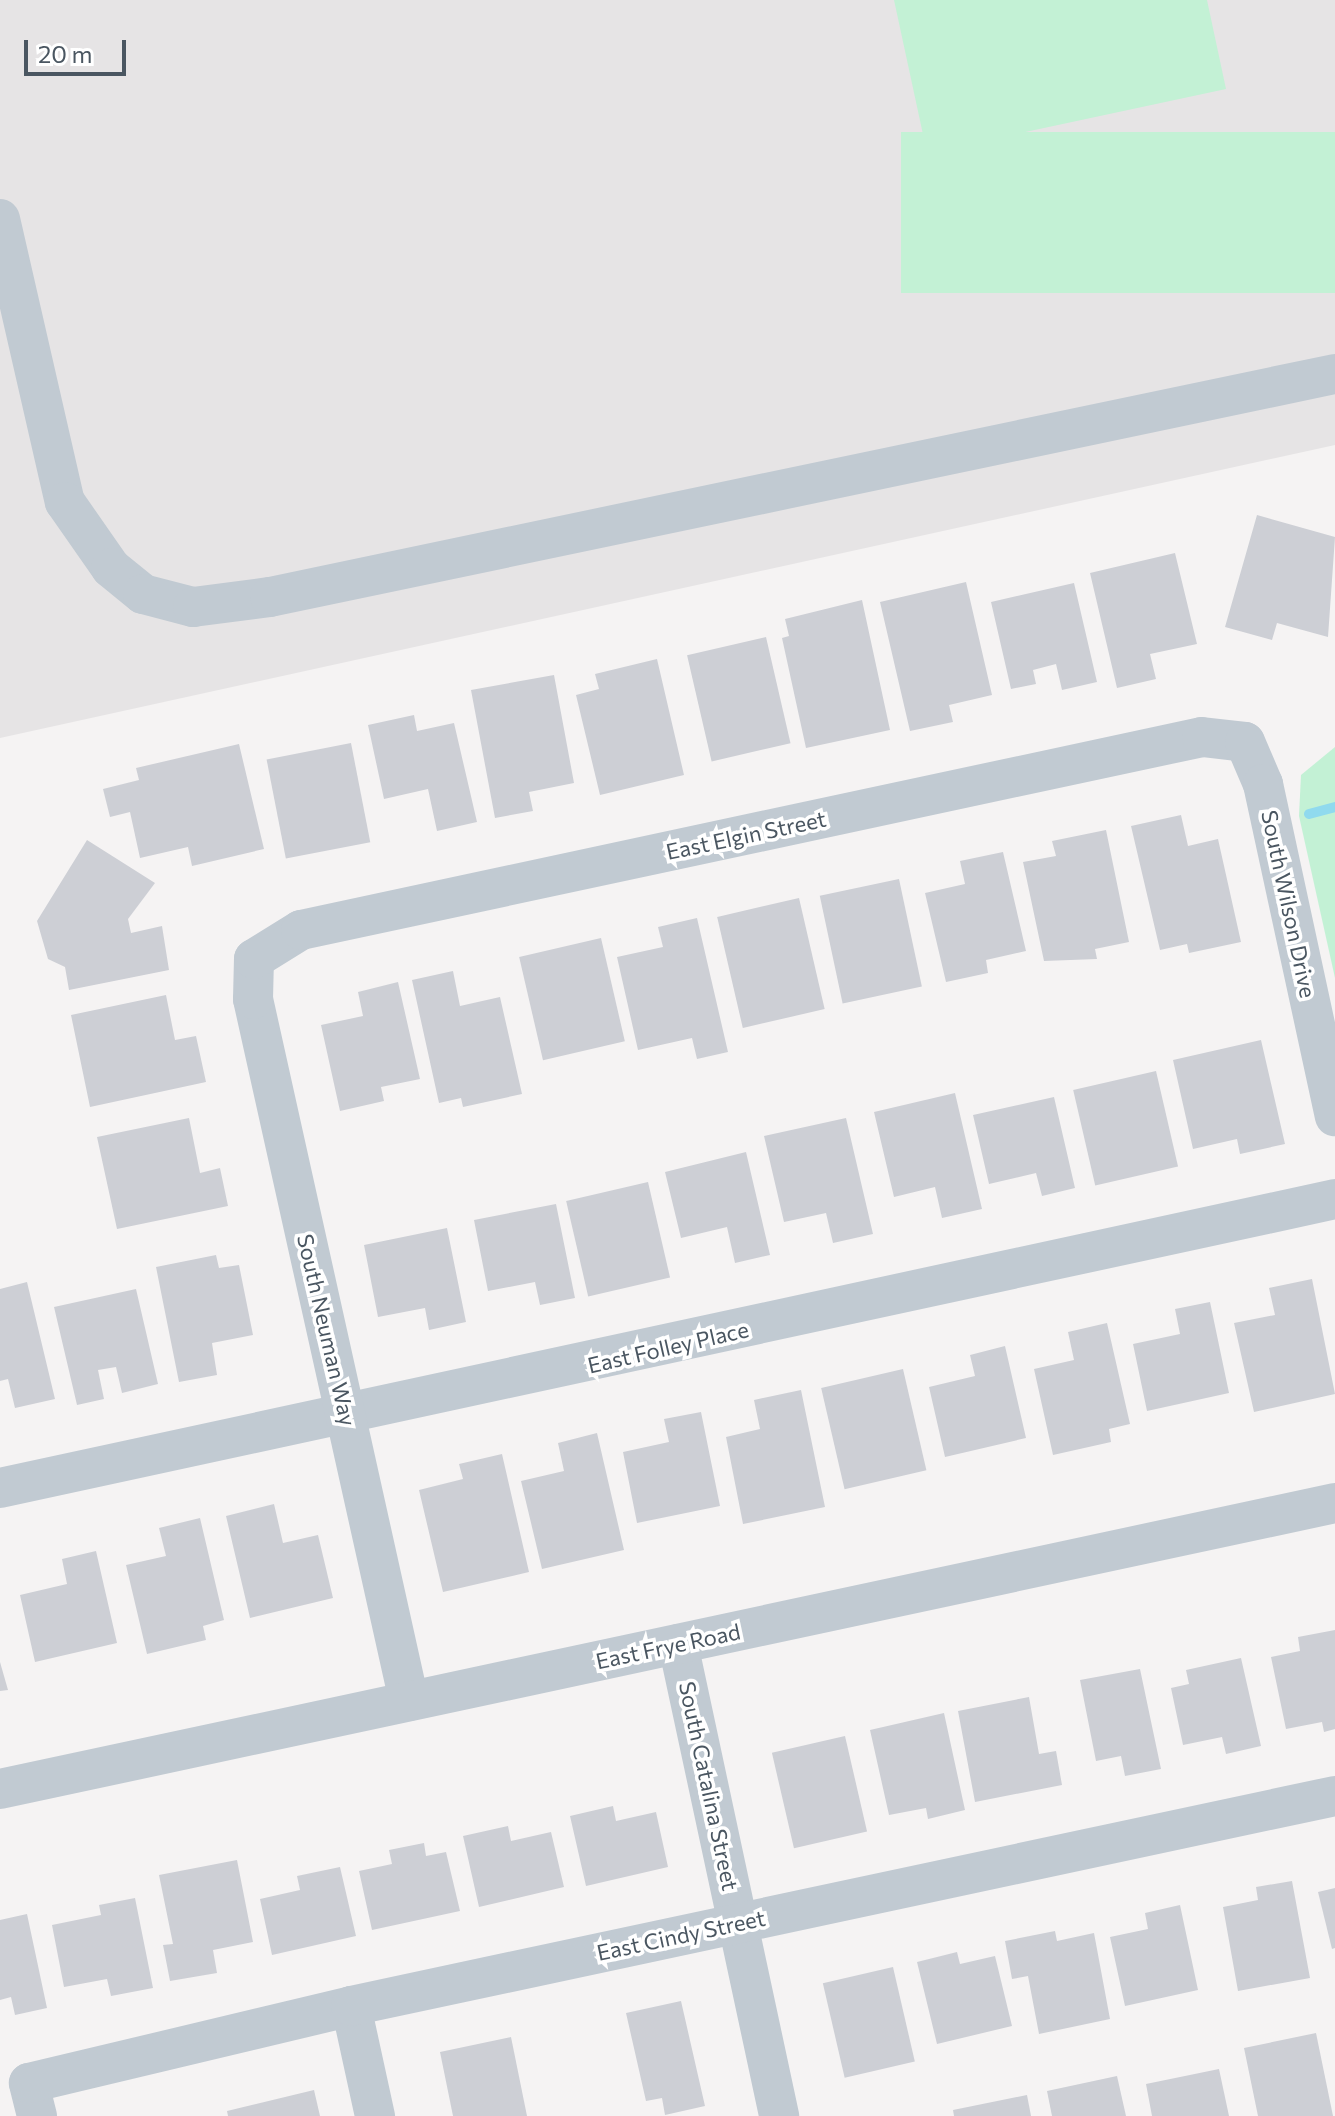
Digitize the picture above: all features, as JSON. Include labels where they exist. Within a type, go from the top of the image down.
[{"type":"street","points":[[0,219],[65,502],[111,568],[143,594],[193,607],[270,597],[1335,374]]},
{"type":"street","name":"East Elgin Street","points":[[254,959],[316,927],[1202,737],[1245,742]]},
{"type":"street","name":"South Wilson Drive","points":[[1245,742],[1263,784],[1335,1116]]},
{"type":"street","name":"South Neuman Way","points":[[254,959],[253,999],[409,1701]]},
{"type":"street","name":"East Folley Place","points":[[0,1488],[347,1418],[1335,1199]]},
{"type":"street","name":"East Frye Road","points":[[0,1789],[1335,1503]]},
{"type":"street","name":"South Catalina Street","points":[[678,1644],[779,2116]]},
{"type":"street","name":"East Cindy Street","points":[[33,2099],[351,2006],[1335,1796]]},
{"type":"street","points":[[351,2006],[375,2116]]},
{"type":"shaded area","points":[[0,0],[1335,0],[1335,445],[0,738]]},
{"type":"green space","points":[[894,0],[1207,0],[1226,89],[927,153]]},
{"type":"green space","points":[[901,132],[1335,132],[1335,293],[901,293]]},
{"type":"green space","points":[[1335,747],[1335,978],[1299,816],[1301,775]]},
{"type":"building","points":[[1257,515],[1335,537],[1328,637],[1277,623],[1272,640],[1225,627]]},
{"type":"building","points":[[1175,553],[1197,644],[1150,654],[1156,679],[1117,688],[1090,573]]},
{"type":"building","points":[[966,582],[992,695],[949,705],[953,722],[910,731],[880,602]]},
{"type":"building","points":[[1074,583],[1097,682],[1062,690],[1056,664],[1033,670],[1036,684],[1011,689],[991,602]]},
{"type":"building","points":[[862,600],[890,730],[806,748],[782,638],[789,636],[785,619]]},
{"type":"building","points":[[766,637],[791,743],[712,761],[687,655]]},
{"type":"building","points":[[657,659],[684,775],[600,795],[576,695],[599,689],[595,674]]},
{"type":"building","points":[[554,675],[574,783],[529,792],[533,811],[495,818],[471,690]]},
{"type":"building","points":[[414,715],[417,731],[454,723],[477,822],[437,831],[428,789],[384,799],[368,725]]},
{"type":"building","points":[[351,743],[370,842],[286,859],[267,759]]},
{"type":"building","points":[[239,744],[264,849],[192,866],[188,847],[140,858],[130,812],[110,817],[103,789],[139,780],[136,768]]},
{"type":"building","points":[[1181,815],[1188,846],[1218,839],[1241,942],[1189,953],[1187,944],[1160,950],[1131,826]]},
{"type":"building","points":[[1106,830],[1129,942],[1095,949],[1097,959],[1044,961],[1023,862],[1056,856],[1052,841]]},
{"type":"building","points":[[87,840],[155,883],[128,919],[131,933],[162,926],[169,970],[69,990],[65,967],[48,959],[37,921]]},
{"type":"building","points":[[1003,852],[1026,951],[986,960],[988,973],[946,982],[925,893],[965,884],[960,861]]},
{"type":"building","points":[[899,879],[922,987],[843,1003],[820,896]]},
{"type":"building","points":[[799,898],[825,1009],[743,1028],[717,917]]},
{"type":"building","points":[[697,918],[728,1052],[697,1059],[692,1038],[638,1050],[617,957],[663,947],[658,927]]},
{"type":"building","points":[[601,938],[625,1041],[543,1060],[519,957]]},
{"type":"building","points":[[453,971],[460,1006],[500,997],[522,1094],[463,1107],[461,1098],[439,1103],[412,980]]},
{"type":"building","points":[[398,982],[420,1079],[381,1087],[384,1101],[340,1111],[321,1025],[363,1016],[358,992]]},
{"type":"building","points":[[166,995],[175,1040],[196,1036],[206,1082],[90,1107],[71,1015]]},
{"type":"building","points":[[1261,1040],[1285,1144],[1240,1154],[1237,1139],[1193,1149],[1173,1060]]},
{"type":"building","points":[[1156,1071],[1178,1166],[1095,1186],[1073,1090]]},
{"type":"building","points":[[955,1093],[982,1209],[942,1218],[935,1187],[894,1197],[874,1112]]},
{"type":"building","points":[[1054,1097],[1075,1188],[1042,1196],[1036,1173],[989,1184],[973,1115]]},
{"type":"building","points":[[189,1118],[200,1173],[220,1168],[228,1206],[117,1229],[97,1137]]},
{"type":"building","points":[[846,1118],[873,1234],[833,1243],[826,1213],[784,1222],[764,1136]]},
{"type":"building","points":[[746,1152],[770,1255],[735,1263],[727,1227],[681,1238],[665,1172]]},
{"type":"building","points":[[648,1182],[670,1277],[588,1296],[566,1201]]},
{"type":"building","points":[[556,1204],[575,1298],[540,1305],[535,1282],[488,1291],[474,1220]]},
{"type":"building","points":[[447,1228],[466,1322],[429,1330],[425,1308],[378,1317],[364,1245]]},
{"type":"building","points":[[216,1255],[219,1268],[239,1265],[253,1335],[212,1343],[217,1375],[179,1382],[156,1267]]},
{"type":"building","points":[[1312,1279],[1335,1394],[1254,1412],[1234,1323],[1275,1315],[1269,1288]]},
{"type":"building","points":[[27,1282],[55,1399],[15,1408],[8,1379],[0,1381],[0,1289]]},
{"type":"building","points":[[136,1289],[158,1384],[122,1393],[116,1367],[98,1370],[104,1399],[77,1405],[54,1307]]},
{"type":"building","points":[[1210,1302],[1229,1393],[1147,1411],[1133,1344],[1180,1334],[1175,1309]]},
{"type":"building","points":[[1107,1323],[1130,1424],[1109,1429],[1111,1442],[1053,1455],[1034,1369],[1074,1360],[1068,1332]]},
{"type":"building","points":[[1005,1346],[1026,1438],[945,1457],[929,1387],[975,1376],[970,1355]]},
{"type":"building","points":[[903,1369],[926,1470],[845,1489],[821,1388]]},
{"type":"building","points":[[801,1390],[825,1507],[743,1524],[726,1437],[760,1429],[754,1400]]},
{"type":"building","points":[[701,1412],[720,1506],[637,1523],[623,1452],[669,1442],[664,1419]]},
{"type":"building","points":[[597,1433],[624,1550],[542,1569],[521,1481],[564,1471],[558,1443]]},
{"type":"building","points":[[502,1454],[529,1572],[443,1592],[419,1490],[463,1479],[459,1464]]},
{"type":"building","points":[[274,1504],[283,1543],[318,1535],[333,1598],[250,1618],[226,1516]]},
{"type":"building","points":[[200,1518],[224,1620],[203,1626],[206,1640],[147,1654],[126,1565],[166,1556],[159,1528]]},
{"type":"building","points":[[96,1551],[117,1643],[35,1662],[20,1595],[67,1584],[62,1559]]},
{"type":"building","points":[[1335,1630],[1335,1729],[1324,1732],[1322,1722],[1286,1729],[1271,1657],[1300,1651],[1298,1637]]},
{"type":"building","points":[[1241,1658],[1261,1746],[1226,1754],[1222,1737],[1183,1745],[1171,1688],[1189,1684],[1186,1670]]},
{"type":"building","points":[[0,1662],[8,1690],[0,1691]]},
{"type":"building","points":[[1140,1669],[1161,1769],[1125,1776],[1121,1756],[1096,1761],[1080,1680]]},
{"type":"building","points":[[1029,1697],[1039,1754],[1056,1751],[1062,1785],[975,1802],[958,1711]]},
{"type":"building","points":[[944,1713],[965,1810],[928,1819],[926,1808],[889,1815],[870,1730]]},
{"type":"building","points":[[845,1736],[867,1831],[794,1848],[772,1753]]},
{"type":"building","points":[[613,1806],[616,1821],[656,1812],[668,1867],[586,1886],[570,1816]]},
{"type":"building","points":[[508,1826],[511,1841],[551,1832],[564,1887],[479,1907],[463,1836]]},
{"type":"building","points":[[424,1843],[426,1856],[446,1852],[460,1911],[372,1930],[359,1871],[392,1864],[389,1850]]},
{"type":"building","points":[[237,1860],[253,1942],[213,1950],[217,1973],[170,1981],[163,1945],[173,1944],[159,1875]]},
{"type":"building","points":[[340,1867],[356,1936],[272,1955],[260,1899],[300,1890],[297,1876]]},
{"type":"building","points":[[1292,1881],[1310,1978],[1238,1991],[1223,1907],[1258,1900],[1256,1887]]},
{"type":"building","points":[[1335,1888],[1335,1948],[1332,1949],[1318,1892]]},
{"type":"building","points":[[135,1898],[153,1988],[111,1996],[107,1979],[64,1987],[52,1925],[101,1915],[99,1905]]},
{"type":"building","points":[[1180,1905],[1198,1990],[1125,2006],[1110,1937],[1148,1929],[1145,1913]]},
{"type":"building","points":[[27,1914],[47,2008],[15,2015],[11,1997],[0,2000],[0,1920]]},
{"type":"building","points":[[1055,1931],[1057,1941],[1094,1933],[1110,2019],[1039,2034],[1028,1976],[1012,1979],[1005,1941]]},
{"type":"building","points":[[957,1952],[960,1964],[995,1956],[1012,2026],[937,2044],[917,1962]]},
{"type":"building","points":[[893,1967],[915,2062],[845,2078],[823,1983]]},
{"type":"building","points":[[681,2001],[705,2106],[665,2115],[662,2098],[646,2101],[626,2013]]},
{"type":"building","points":[[1316,2033],[1333,2116],[1258,2116],[1244,2048]]},
{"type":"building","points":[[511,2037],[527,2116],[453,2116],[440,2052]]},
{"type":"building","points":[[1219,2069],[1229,2116],[1152,2116],[1146,2084]]},
{"type":"building","points":[[1117,2076],[1126,2116],[1052,2116],[1047,2091]]},
{"type":"building","points":[[314,2090],[320,2116],[228,2116],[227,2111]]},
{"type":"building","points":[[1027,2095],[1031,2116],[954,2116],[953,2110]]},
{"type":"waterway","points":[[1309,814],[1335,807]]}]
